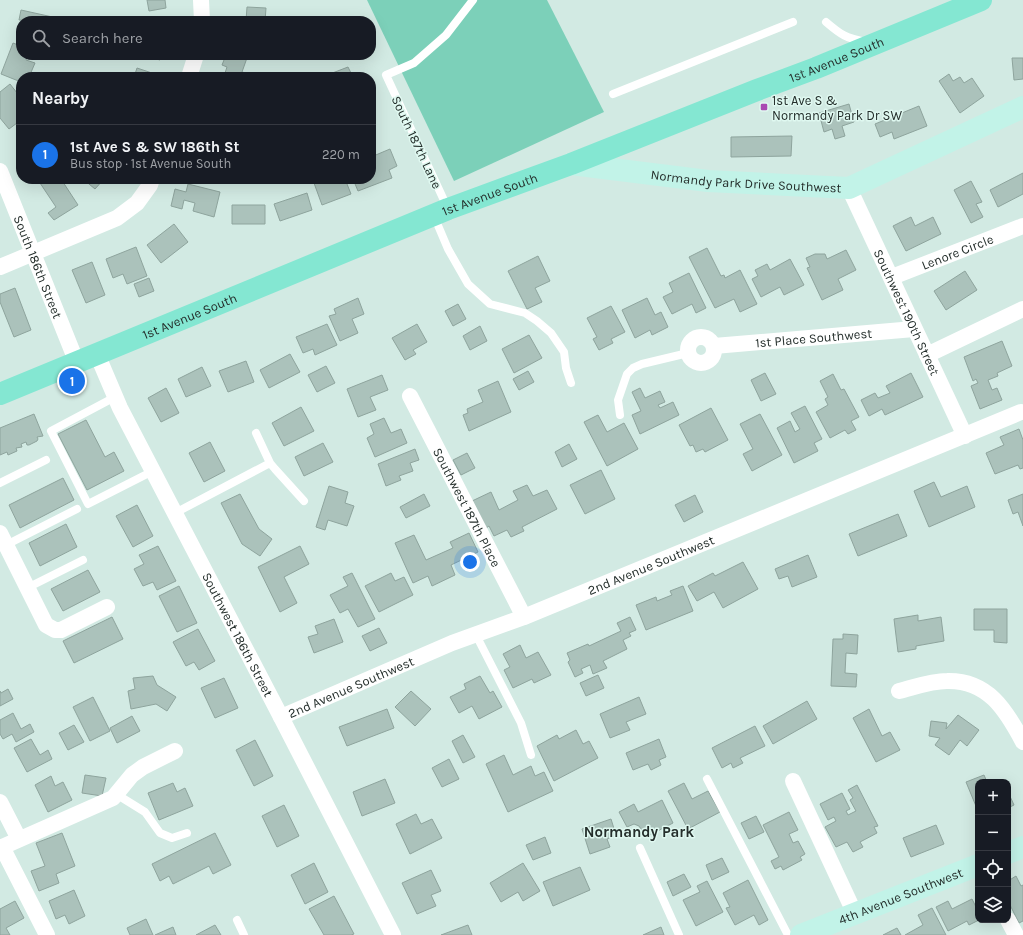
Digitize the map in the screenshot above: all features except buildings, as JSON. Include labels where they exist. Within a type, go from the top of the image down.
[{"type":"main road","name":"1st Avenue South","points":[[0,394],[441,212],[571,164],[981,0]]},
{"type":"street","points":[[201,0],[202,16]]},
{"type":"street","points":[[191,72],[194,60]]},
{"type":"street","name":"Normandy Park Drive Southwest","points":[[571,164],[708,181],[849,188],[1023,107]]},
{"type":"street","name":"South 186th Street","points":[[0,171],[77,363]]},
{"type":"street","points":[[0,267],[117,218],[137,203],[150,184]]},
{"type":"street","name":"Southwest 190th Street","points":[[849,188],[892,277],[914,329],[965,436]]},
{"type":"street","name":"Lenore Circle","points":[[892,277],[1023,226]]},
{"type":"street","points":[[927,355],[1023,309]]},
{"type":"street","name":"1st Place Southwest","points":[[688,353],[692,360],[704,363],[711,358],[714,351],[714,346],[914,329]]},
{"type":"street","name":"Southwest 186th Street","points":[[97,354],[115,397],[392,935]]},
{"type":"street","name":"Southwest 187th Place","points":[[410,396],[524,617]]},
{"type":"street","name":"2nd Avenue Southwest","points":[[281,717],[452,643],[524,617],[1021,412]]},
{"type":"street","points":[[3,539],[46,625],[55,630],[61,630],[107,607]]},
{"type":"street","points":[[899,691],[931,682],[948,681],[963,682],[980,688],[1004,709],[1023,742]]},
{"type":"street","points":[[47,935],[1,847],[113,798],[132,775],[143,767],[174,752]]},
{"type":"street","points":[[793,781],[855,914]]},
{"type":"street","points":[[0,802],[20,839]]},
{"type":"street","points":[[1011,852],[1023,847]]},
{"type":"street","name":"4th Avenue Southwest","points":[[801,935],[975,866]]},
{"type":"street","points":[[1010,923],[1016,935]]},
{"type":"lane","name":"South 187th Lane","points":[[473,0],[446,35],[414,63],[386,75],[441,212],[448,249],[468,284],[490,304],[525,313],[537,320],[551,334],[564,352],[566,368],[571,383]]},
{"type":"lane","points":[[613,94],[793,22]]},
{"type":"lane","points":[[826,22],[847,38],[874,44]]},
{"type":"lane","points":[[620,415],[618,400],[627,374],[633,368],[642,364],[688,353]]},
{"type":"lane","points":[[115,397],[51,431],[88,504],[153,471]]},
{"type":"lane","points":[[256,433],[270,463],[284,481],[304,501]]},
{"type":"lane","points":[[0,483],[46,460]]},
{"type":"lane","points":[[175,513],[270,463]]},
{"type":"lane","points":[[3,539],[77,509]]},
{"type":"lane","points":[[27,588],[83,560]]},
{"type":"lane","points":[[476,634],[521,723],[531,755]]},
{"type":"lane","points":[[708,779],[788,935]]},
{"type":"lane","points":[[116,794],[145,812],[160,833],[172,838],[187,833]]},
{"type":"lane","points":[[640,848],[679,935]]},
{"type":"lane","points":[[237,920],[244,935]]},
{"type":"green space","points":[[367,0],[547,0],[604,112],[454,181]]},
{"type":"place","name":"1st Ave S & Normandy Park Dr SW","points":[[764,107]]},
{"type":"place","name":"1st Ave S & SW 186th St","points":[[72,381]]},
{"type":"district","name":"Normandy Park","points":[[639,832]]}]
